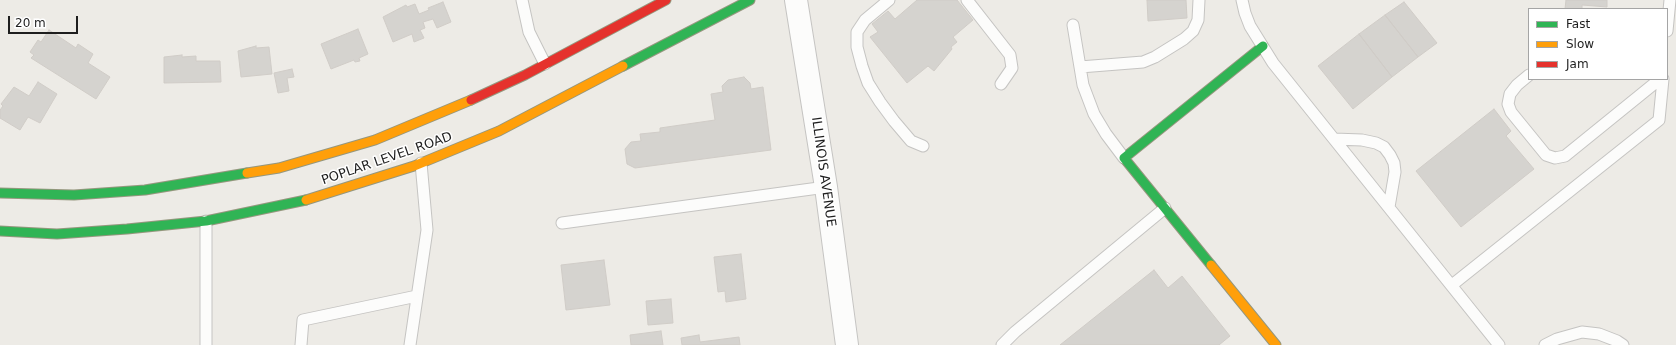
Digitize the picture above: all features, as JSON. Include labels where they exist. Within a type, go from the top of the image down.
[{"type":"main road","name":"POPLAR LEVEL ROAD","points":[[0,192],[74,195],[145,190],[279,168],[375,140],[460,105],[546,64],[666,0]]},
{"type":"main road","name":"POPLAR LEVEL ROAD","points":[[0,231],[57,234],[127,230],[206,221],[298,202],[421,163],[500,131],[750,0]]},
{"type":"main road","points":[[1262,46],[1124,158],[1276,345]]},
{"type":"street","name":"ILLINOIS AVENUE","points":[[796,0],[826,187],[847,345]]},
{"type":"lane","points":[[522,0],[529,32],[546,64]]},
{"type":"lane","points":[[889,0],[865,20],[857,32],[857,47],[868,83],[889,114],[911,141],[923,146]]},
{"type":"lane","points":[[968,0],[1010,55],[1012,68],[1001,84]]},
{"type":"lane","points":[[1080,67],[1143,62],[1155,57],[1184,39],[1193,31],[1198,20],[1199,0]]},
{"type":"lane","points":[[1242,0],[1244,13],[1250,26],[1273,63],[1499,345]]},
{"type":"lane","points":[[1668,21],[1670,0]]},
{"type":"lane","points":[[1073,25],[1083,86],[1094,114],[1106,134],[1124,158]]},
{"type":"lane","points":[[1528,76],[1517,85],[1510,94],[1508,104],[1511,112],[1546,155],[1555,158],[1565,156],[1660,80]]},
{"type":"lane","points":[[1452,285],[1659,120],[1661,80]]},
{"type":"lane","points":[[1334,139],[1362,140],[1376,143],[1384,147],[1394,163],[1395,172],[1389,207]]},
{"type":"lane","points":[[410,345],[427,230],[421,163]]},
{"type":"lane","points":[[562,223],[826,187]]},
{"type":"lane","points":[[1002,345],[1015,332],[1165,208]]},
{"type":"lane","points":[[206,221],[206,345]]},
{"type":"lane","points":[[301,345],[303,320],[417,296]]},
{"type":"lane","points":[[1545,345],[1557,339],[1582,332],[1599,334],[1623,345]]},
{"type":"building","points":[[917,0],[957,0],[973,20],[953,37],[957,42],[951,47],[952,49],[934,71],[928,66],[907,83],[870,37],[878,32],[872,24],[888,11],[895,19]]},
{"type":"building","points":[[1147,0],[1186,0],[1187,18],[1148,21]]},
{"type":"building","points":[[1566,0],[1607,0],[1607,7],[1582,5],[1582,8],[1565,8]]},
{"type":"building","points":[[443,2],[451,22],[437,28],[433,19],[423,22],[425,28],[420,30],[424,38],[414,42],[412,34],[393,42],[383,17],[406,5],[407,7],[415,4],[419,14],[429,10],[428,8]]},
{"type":"building","points":[[1404,2],[1437,43],[1418,57],[1385,15]]},
{"type":"building","points":[[1385,15],[1418,57],[1392,77],[1359,34]]},
{"type":"building","points":[[358,29],[368,54],[359,58],[360,61],[355,62],[354,60],[331,69],[321,44]]},
{"type":"building","points":[[49,30],[76,48],[78,44],[93,54],[88,63],[110,77],[96,99],[31,58],[34,55],[30,52],[38,40],[41,42]]},
{"type":"building","points":[[1359,34],[1392,77],[1353,109],[1318,66]]},
{"type":"building","points":[[256,46],[256,48],[269,47],[272,74],[241,77],[238,51]]},
{"type":"building","points":[[182,55],[182,57],[196,56],[196,61],[220,61],[221,82],[164,83],[164,57]]},
{"type":"building","points":[[292,69],[294,77],[287,78],[289,91],[278,93],[274,73]]},
{"type":"building","points":[[744,77],[750,83],[751,89],[763,87],[771,150],[635,168],[627,164],[625,149],[631,142],[641,141],[640,134],[660,132],[660,128],[715,120],[711,94],[723,92],[722,86],[728,80]]},
{"type":"building","points":[[38,82],[57,94],[40,123],[28,117],[20,130],[0,118],[0,110],[3,106],[1,104],[14,87],[29,96]]},
{"type":"building","points":[[1494,109],[1511,131],[1506,136],[1534,169],[1461,227],[1416,171]]},
{"type":"building","points":[[741,254],[746,299],[726,302],[725,291],[718,292],[714,257]]},
{"type":"building","points":[[604,260],[610,305],[566,310],[561,265]]},
{"type":"building","points":[[1154,270],[1168,288],[1182,276],[1230,336],[1219,345],[1060,345]]},
{"type":"building","points":[[671,299],[673,323],[648,325],[646,301]]},
{"type":"building","points":[[661,331],[663,345],[631,345],[630,335]]},
{"type":"building","points":[[699,335],[700,342],[739,337],[740,345],[682,345],[681,338]]},
{"type":"traffic: fast","points":[[623,66],[750,0]]},
{"type":"traffic: fast","points":[[1211,265],[1124,158],[1263,46]]},
{"type":"traffic: fast","points":[[0,193],[74,195],[145,190],[247,173]]},
{"type":"traffic: fast","points":[[0,231],[57,234],[206,221],[306,200]]},
{"type":"traffic: slow","points":[[306,200],[414,166],[499,131],[623,66]]},
{"type":"traffic: slow","points":[[247,173],[279,168],[375,140],[471,100]]},
{"type":"traffic: slow","points":[[1211,265],[1276,345]]},
{"type":"traffic: jam","points":[[471,100],[525,75],[666,0]]}]
